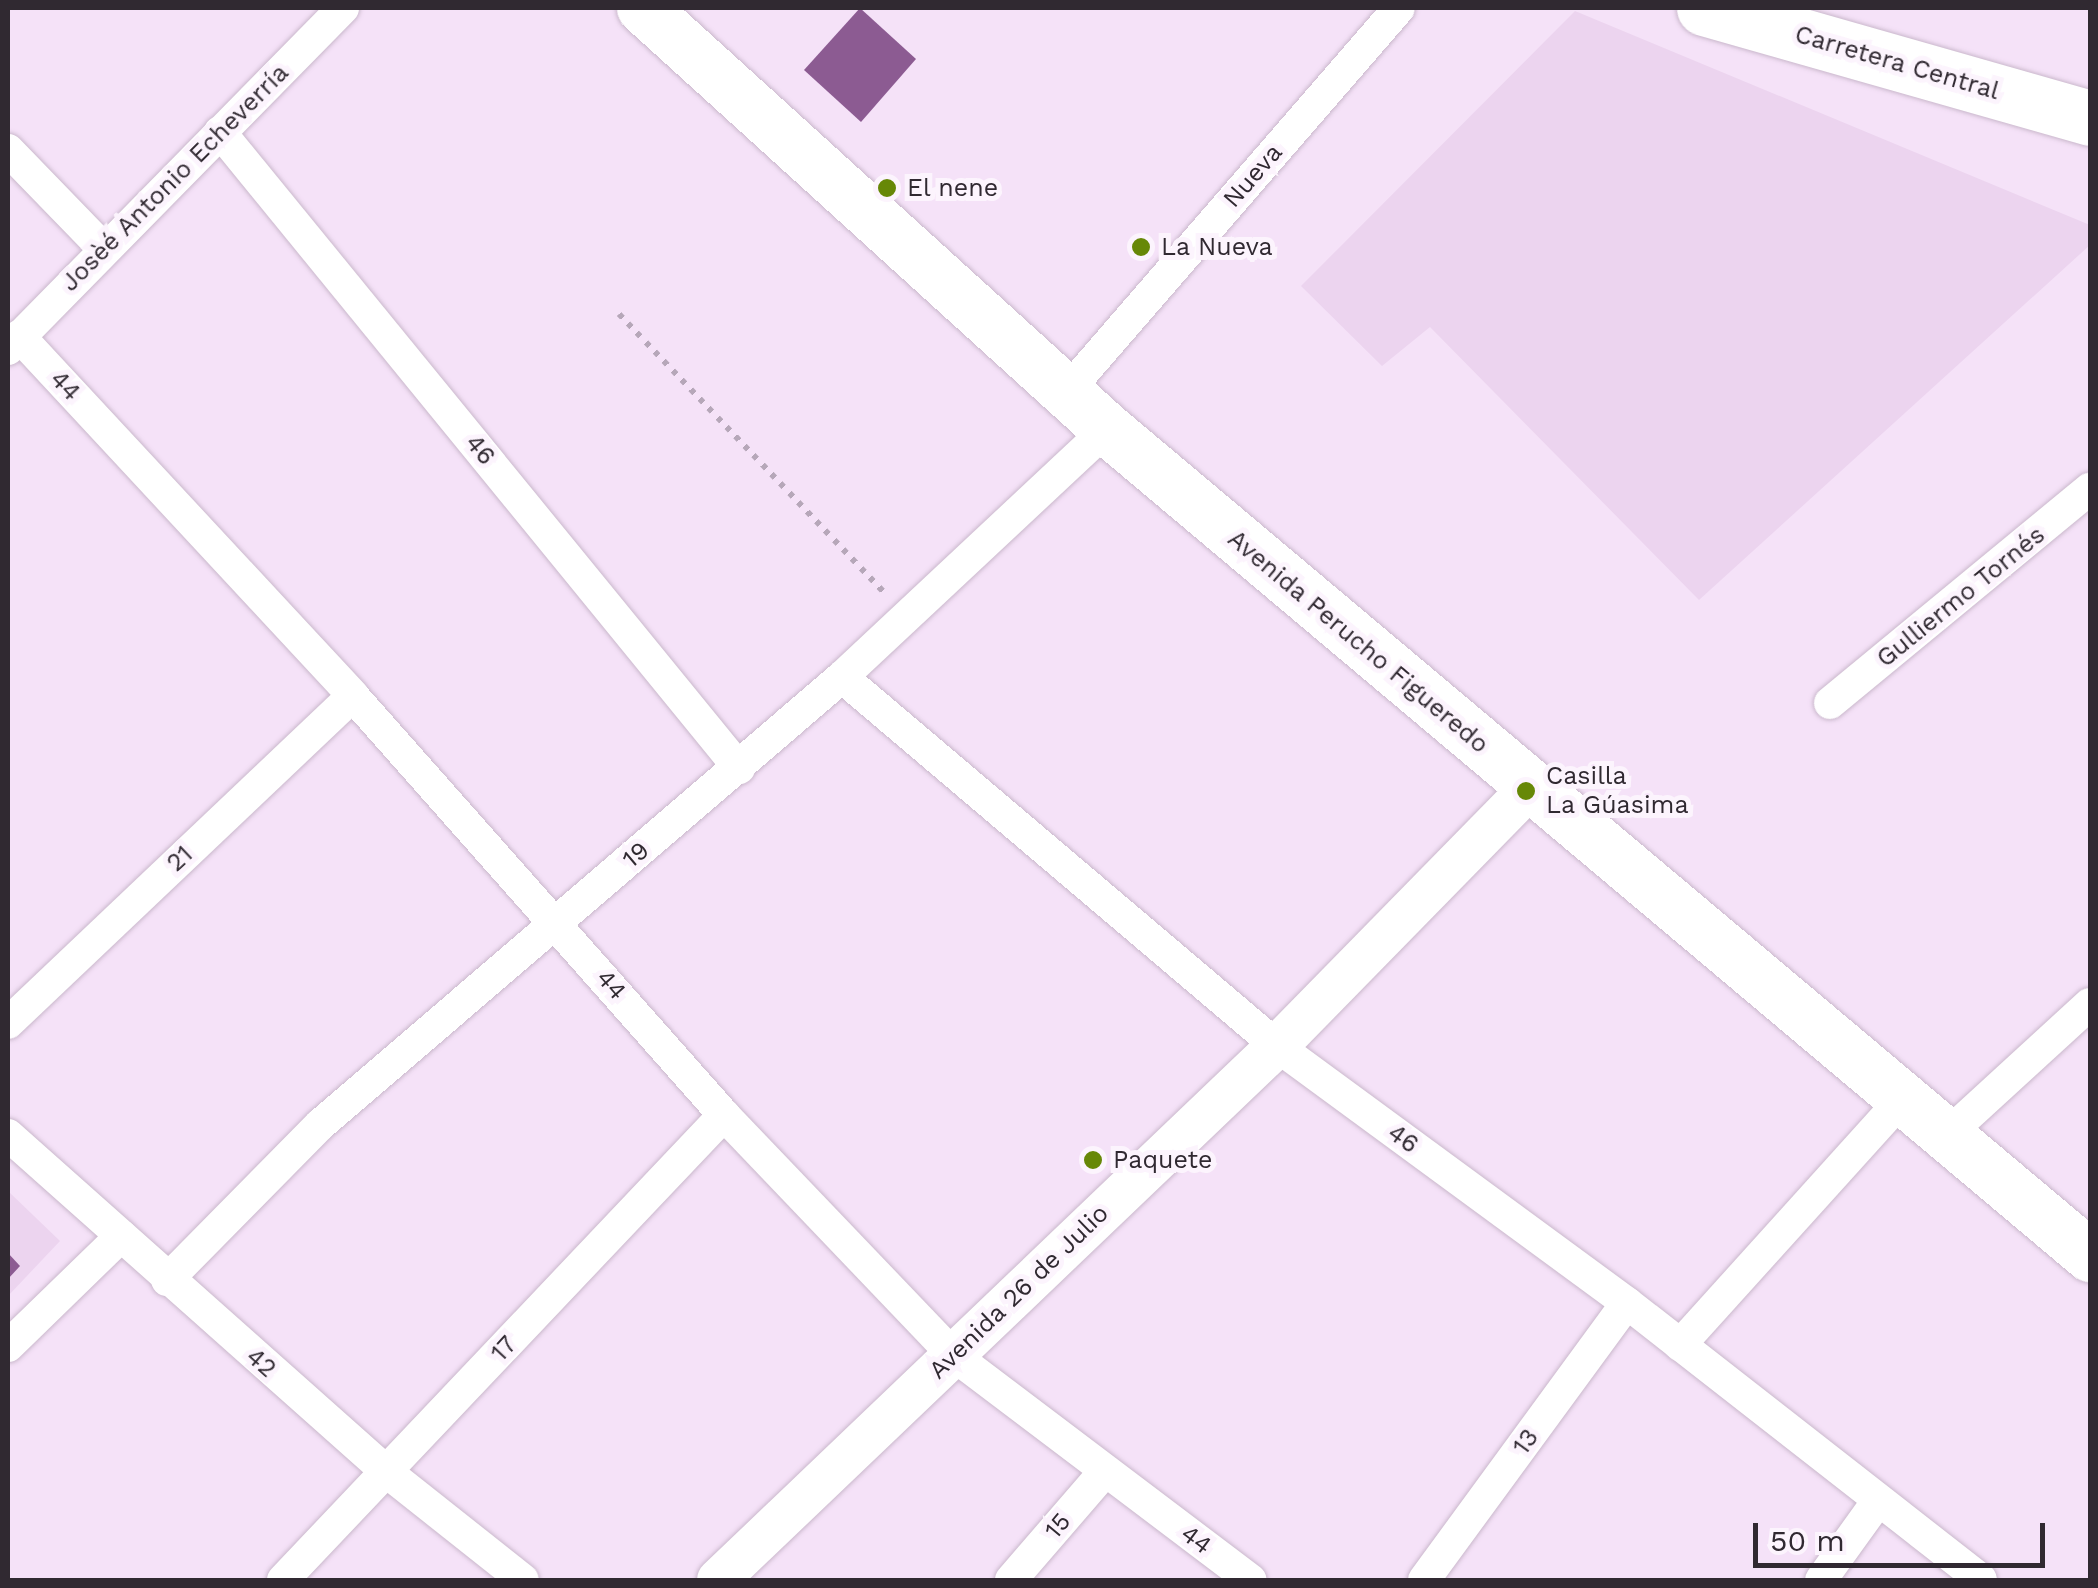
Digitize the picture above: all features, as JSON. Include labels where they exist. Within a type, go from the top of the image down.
[{"type":"highway","name":"Carretera Central","points":[[1704,8],[2090,118]]},
{"type":"main road","name":"Avenida Perucho Figueredo","points":[[643,8],[1068,390],[1107,430],[2090,1256]]},
{"type":"street","name":"Josèé Antonio Echeverría","points":[[14,343],[103,248],[343,8]]},
{"type":"street","name":"Nueva","points":[[1068,390],[1399,8]]},
{"type":"street","name":"46","points":[[220,132],[739,768]]},
{"type":"street","points":[[8,150],[103,248]]},
{"type":"street","name":"44","points":[[14,343],[353,696],[724,1115],[953,1355],[1250,1580]]},
{"type":"street","name":"19","points":[[166,1280],[321,1124],[739,768],[1107,430]]},
{"type":"street","name":"Gulliermo Tornés","points":[[1830,703],[2090,489]]},
{"type":"street","name":"46","points":[[842,677],[1276,1046],[1627,1303],[1981,1580]]},
{"type":"street","name":"21","points":[[8,1022],[353,696]]},
{"type":"street","name":"Avenida 26 de Julio","points":[[718,1580],[1276,1046],[1530,788]]},
{"type":"street","points":[[1949,1134],[2090,1004]]},
{"type":"street","points":[[1680,1345],[1904,1096]]},
{"type":"street","name":"17","points":[[284,1580],[724,1115]]},
{"type":"street","name":"42","points":[[8,1136],[388,1473],[522,1580]]},
{"type":"street","points":[[8,1346],[120,1236]]},
{"type":"street","name":"13","points":[[1424,1580],[1627,1303]]},
{"type":"street","name":"15","points":[[1011,1580],[1104,1470]]},
{"type":"street","points":[[1820,1580],[1877,1502]]},
{"type":"path","points":[[619,314],[907,616]]},
{"type":"shaded area","points":[[1575,11],[2090,225],[2090,245],[1699,600],[1430,327],[1382,366],[1301,286]]},
{"type":"shaded area","points":[[8,1191],[60,1241],[8,1296]]},
{"type":"building","points":[[860,8],[916,59],[861,122],[804,70]]},
{"type":"building","points":[[8,1253],[20,1266],[8,1279]]},
{"type":"place","name":"El nene","points":[[887,188]]},
{"type":"place","name":"La Nueva","points":[[1141,247]]},
{"type":"place","name":"Casilla La Gúasima","points":[[1526,791]]},
{"type":"place","name":"Paquete","points":[[1093,1160]]}]
